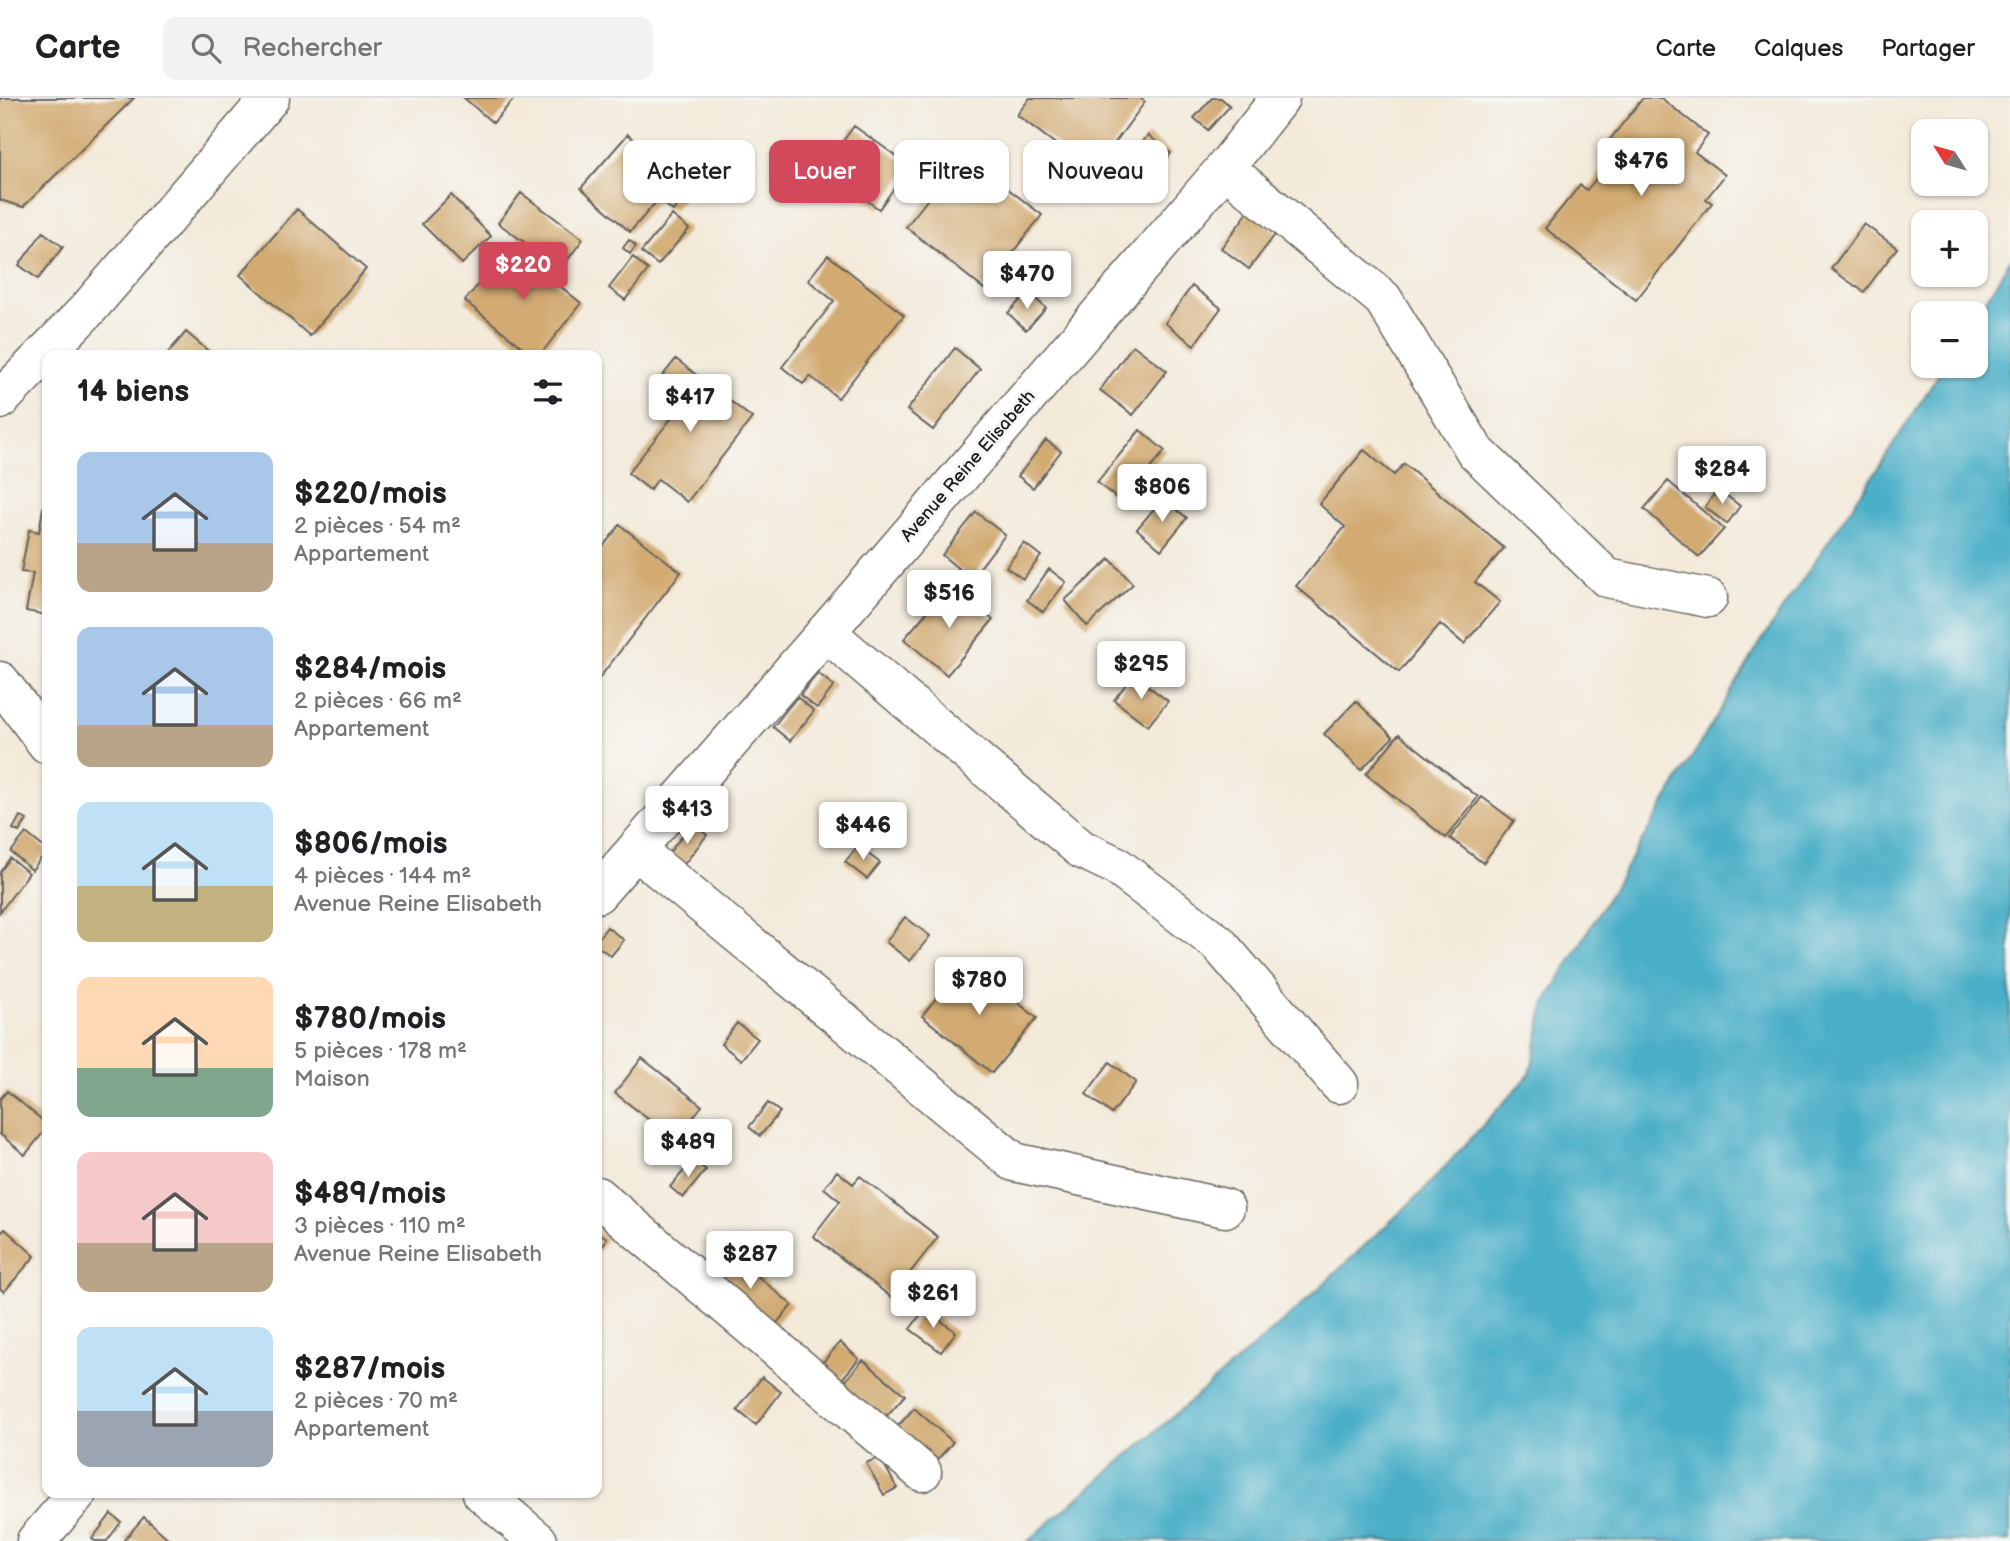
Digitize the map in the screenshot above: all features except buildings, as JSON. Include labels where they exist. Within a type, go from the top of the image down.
[{"type":"street","points":[[48,350],[89,308],[270,98]]},
{"type":"street","name":"Avenue Reine Elisabeth","points":[[602,888],[1226,167],[1280,98]]},
{"type":"street","points":[[1226,167],[1383,299],[1475,451],[1607,578],[1708,598]]},
{"type":"street","points":[[0,400],[42,357]]},
{"type":"street","points":[[826,632],[1082,849],[1115,864],[1218,943],[1339,1084]]},
{"type":"street","points":[[0,681],[42,737]]},
{"type":"street","points":[[636,850],[1014,1162],[1225,1208]]},
{"type":"street","points":[[602,1200],[922,1472]]},
{"type":"street","points":[[36,1541],[74,1498]]},
{"type":"street","points":[[488,1498],[538,1541]]},
{"type":"water","points":[[2010,260],[2010,1541],[1028,1541],[1286,1319],[1421,1193],[1530,1074],[1545,1003],[1765,635],[1936,378],[1988,378],[1988,301],[1985,301]]}]
